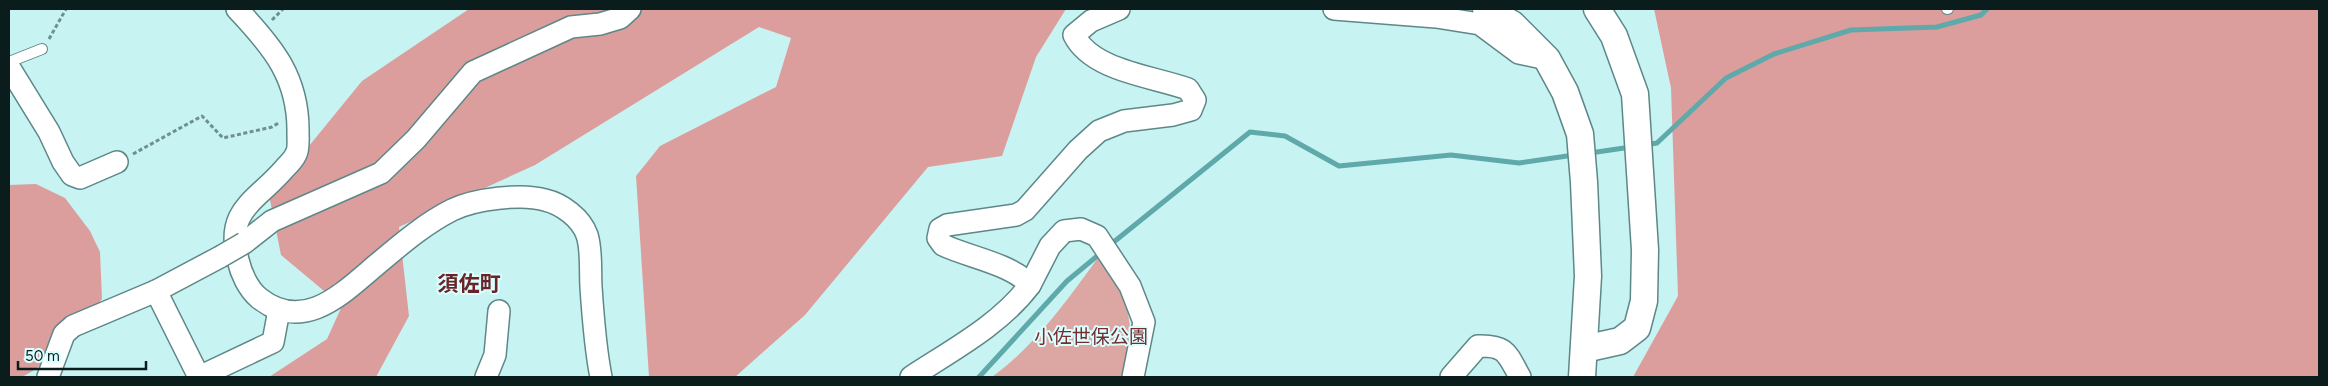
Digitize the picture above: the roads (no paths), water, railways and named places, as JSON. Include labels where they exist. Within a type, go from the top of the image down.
[{"type":"street","points":[[237,9],[260,33],[281,62],[298,110],[297,153],[276,178],[241,212],[234,228],[234,241],[241,274],[257,296],[279,310],[306,312],[330,304],[413,236],[453,210],[498,198],[534,196],[557,203],[576,218],[587,235],[596,350],[601,377]]},
{"type":"street","points":[[48,377],[64,334],[73,326],[156,291],[244,243],[272,221],[381,173],[416,139],[472,72],[571,26],[600,24],[620,18],[630,9]]},
{"type":"street","points":[[1030,285],[1024,278],[943,245],[938,238],[940,229],[947,225],[1016,215],[1025,210],[1078,150],[1099,131],[1124,121],[1173,115],[1191,110],[1195,100],[1188,89],[1160,79],[1135,75],[1092,57],[1079,46],[1074,35],[1091,21],[1119,9]]},
{"type":"street","points":[[1334,9],[1436,17],[1480,24],[1519,53],[1547,59]]},
{"type":"street","points":[[1486,9],[1512,24],[1547,59],[1565,92],[1580,134],[1588,276],[1582,377]]},
{"type":"street","points":[[1584,349],[1620,341],[1637,328],[1644,302],[1645,283],[1635,94],[1614,36],[1597,9]]},
{"type":"street","points":[[9,67],[49,132],[63,162],[72,175],[80,178],[117,162]]},
{"type":"street","points":[[911,377],[1001,316],[1021,297],[1030,285],[1050,246],[1064,231],[1081,229],[1096,236],[1112,258],[1130,286],[1144,322],[1133,377]]},
{"type":"street","points":[[156,291],[199,377],[273,342],[279,310]]},
{"type":"street","points":[[486,377],[495,355],[499,311]]},
{"type":"street","points":[[1451,377],[1478,346],[1496,346],[1508,355],[1520,377]]},
{"type":"lane","points":[[9,62],[42,49]]},
{"type":"waterway","points":[[1645,145],[1657,143],[1726,78],[1774,54],[1851,30],[1937,27],[1981,15],[1987,9]]},
{"type":"waterway","points":[[1110,245],[1250,132],[1285,136],[1339,166],[1451,155],[1519,163],[1574,155]]},
{"type":"waterway","points":[[1590,153],[1631,147]]},
{"type":"waterway","points":[[979,377],[1067,281],[1102,252]]},
{"type":"district","name":"須佐町","points":[[469,283]]},
{"type":"park label","name":"小佐世保公園","points":[[1091,336]]}]
